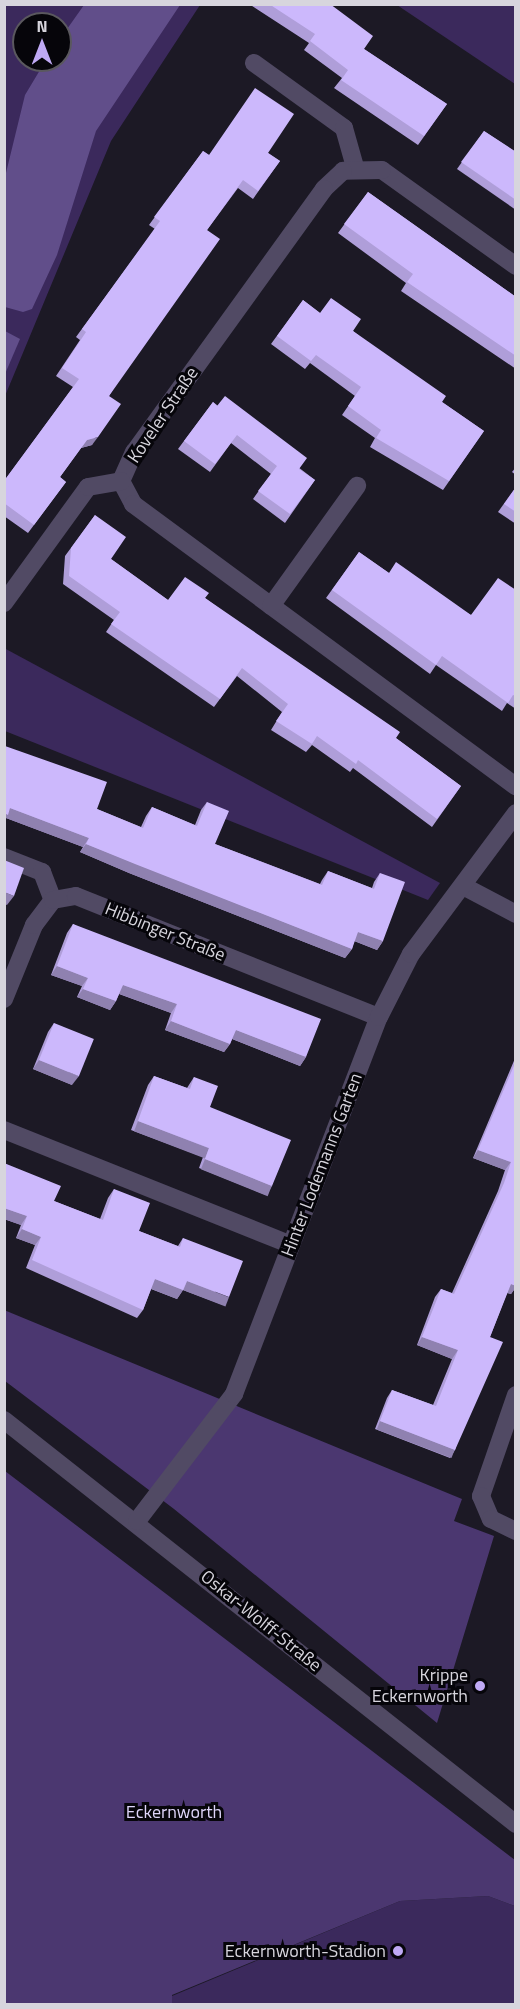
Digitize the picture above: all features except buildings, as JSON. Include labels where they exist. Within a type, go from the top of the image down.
[{"type":"street","points":[[254,63],[344,128],[355,167],[382,170],[516,266]]},
{"type":"street","name":"Koveler Straße","points":[[355,167],[324,189],[134,452],[121,481],[133,504],[516,786]]},
{"type":"street","points":[[4,603],[88,487],[121,481]]},
{"type":"street","points":[[271,606],[357,486]]},
{"type":"street","name":"Hinter Lodemanns Garten","points":[[137,1521],[234,1394],[379,1017],[411,954],[516,813]]},
{"type":"street","points":[[4,856],[42,872],[52,900],[34,925],[4,999]]},
{"type":"street","points":[[463,886],[516,914]]},
{"type":"street","name":"Hibbinger Straße","points":[[52,900],[76,896],[379,1017]]},
{"type":"street","points":[[4,1130],[291,1245]]},
{"type":"street","points":[[516,1395],[481,1496],[492,1519],[516,1531]]},
{"type":"street","name":"Oskar-Wolff-Straße","points":[[4,1420],[137,1521],[516,1824]]},
{"type":"shaded area","points":[[4,5],[200,5],[111,141],[5,396]]},
{"type":"shaded area","points":[[84,5],[180,5],[96,131],[57,255],[32,309],[23,312],[5,307],[5,177],[25,95],[39,72],[72,72],[72,22]]},
{"type":"shaded area","points":[[397,5],[515,5],[515,84]]},
{"type":"shaded area","points":[[5,331],[20,339],[5,374]]},
{"type":"shaded area","points":[[4,648],[440,883],[428,900],[5,731]]},
{"type":"shaded area","name":"Eckernworth-Stadion","points":[[488,1896],[515,1906],[515,2004],[172,2004],[172,1996],[400,1901]]},
{"type":"green space","points":[[4,1310],[462,1499],[454,1521],[494,1536],[437,1723],[174,1509],[5,1381]]},
{"type":"green space","name":"Eckernworth","points":[[5,1471],[515,1860],[515,1906],[488,1896],[400,1901],[172,1995],[172,2004],[5,2004]]},
{"type":"place","name":"Krippe Eckernworth","points":[[480,1686]]},
{"type":"place","name":"Eckernworth-Stadion","points":[[398,1951]]}]
